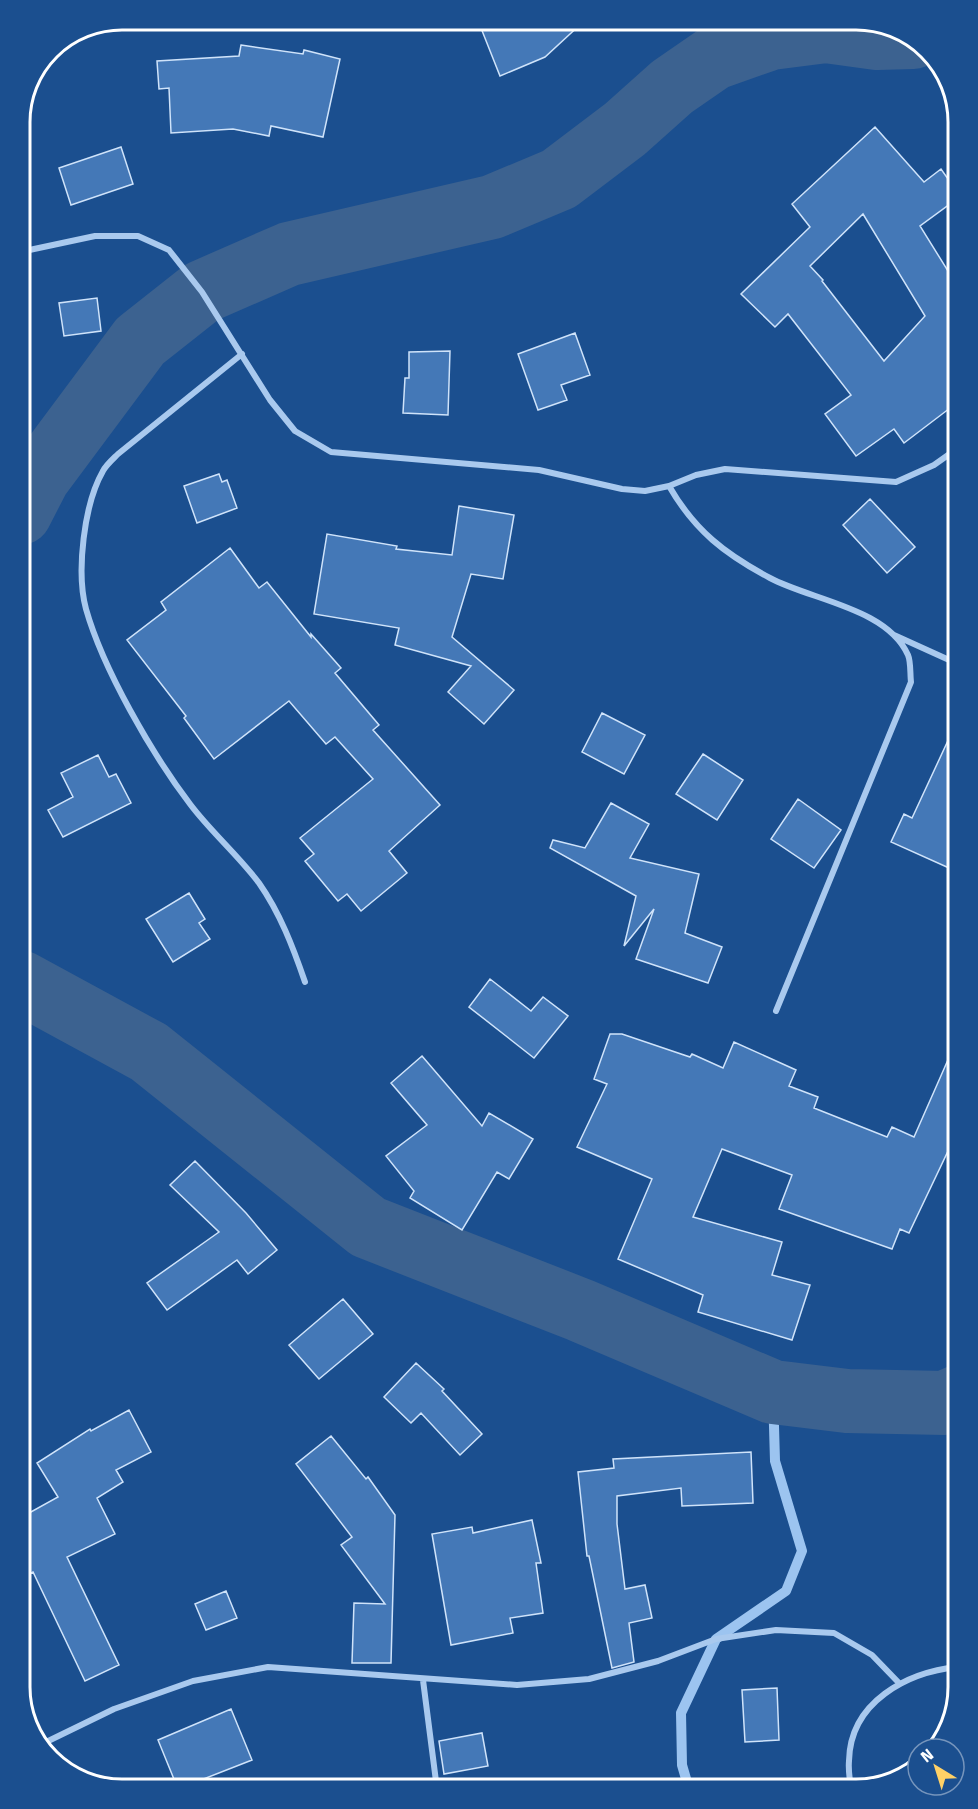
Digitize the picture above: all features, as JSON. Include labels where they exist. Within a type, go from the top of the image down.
[{"type":"street","points":[[30,250],[95,236],[138,236],[169,250],[202,292],[270,400],[295,431],[332,452],[539,470],[622,489],[645,491],[669,486],[696,475],[725,469],[896,482],[934,465],[948,455]]},
{"type":"street","points":[[242,354],[118,454],[103,469],[88,516],[82,564],[86,606],[95,633],[134,718],[191,805],[260,885],[288,933],[304,982]]},
{"type":"street","points":[[669,486],[681,507],[714,544],[771,579],[869,617],[894,635],[948,659]]},
{"type":"street","points":[[776,1011],[911,682],[908,656],[894,635]]},
{"type":"street","points":[[48,1741],[114,1709],[193,1681],[268,1667],[517,1685],[589,1680],[658,1661],[716,1639],[776,1630],[834,1633],[872,1655],[899,1683]]},
{"type":"street","points":[[850,1779],[848,1760],[856,1731],[872,1703],[899,1683],[938,1669],[948,1668]]},
{"type":"street","points":[[423,1680],[436,1779]]},
{"type":"building","points":[[482,30],[574,30],[545,57],[500,76]]},
{"type":"building","points":[[241,45],[303,54],[304,50],[340,59],[323,137],[271,126],[269,136],[233,129],[171,133],[169,88],[159,89],[157,61],[239,56]]},
{"type":"building","points":[[875,127],[924,182],[941,169],[948,179],[948,205],[920,226],[948,271],[948,410],[904,443],[894,429],[856,456],[825,414],[851,395],[788,314],[775,327],[741,294],[810,227],[792,204]],"holes":[[[863,214],[925,316],[884,361],[810,266]]]},
{"type":"building","points":[[121,147],[133,184],[71,205],[59,168]]},
{"type":"building","points":[[97,298],[101,331],[64,336],[59,303]]},
{"type":"building","points":[[575,333],[590,375],[561,385],[567,400],[538,410],[518,354]]},
{"type":"building","points":[[450,351],[448,415],[403,413],[405,378],[409,378],[409,352]]},
{"type":"building","points":[[219,474],[222,482],[227,480],[237,508],[197,523],[184,486]]},
{"type":"building","points":[[870,499],[915,547],[887,573],[843,525]]},
{"type":"building","points":[[459,506],[514,515],[503,579],[471,574],[452,637],[514,690],[484,724],[448,692],[471,666],[395,645],[399,628],[314,614],[327,534],[397,546],[396,549],[452,555]]},
{"type":"building","points":[[230,548],[259,588],[267,582],[311,637],[311,634],[341,668],[335,673],[379,725],[373,730],[440,805],[389,851],[407,873],[361,911],[347,894],[338,901],[305,861],[314,854],[300,838],[373,779],[335,737],[326,744],[289,701],[214,759],[184,718],[186,716],[127,640],[166,610],[161,602]]},
{"type":"building","points":[[602,713],[645,735],[624,774],[582,752]]},
{"type":"building","points":[[948,741],[948,868],[891,842],[904,814],[912,818]]},
{"type":"building","points":[[703,754],[743,780],[717,820],[676,794]]},
{"type":"building","points":[[98,755],[109,777],[116,774],[131,803],[63,837],[48,810],[73,797],[61,773]]},
{"type":"building","points":[[798,799],[841,830],[814,868],[771,839]]},
{"type":"building","points":[[611,803],[649,824],[630,858],[699,874],[685,933],[722,947],[708,983],[636,959],[654,909],[624,946],[636,896],[550,848],[553,840],[585,848]]},
{"type":"building","points":[[189,893],[205,919],[199,923],[210,939],[173,962],[146,919]]},
{"type":"building","points":[[490,979],[531,1011],[543,997],[568,1016],[534,1058],[469,1007]]},
{"type":"building","points":[[610,1034],[622,1034],[690,1057],[692,1054],[723,1068],[734,1042],[796,1070],[789,1086],[818,1097],[814,1108],[887,1137],[892,1127],[914,1137],[948,1060],[948,1151],[909,1233],[900,1229],[892,1249],[779,1209],[792,1175],[722,1149],[693,1217],[782,1242],[772,1275],[810,1285],[792,1340],[698,1312],[703,1295],[618,1259],[652,1179],[577,1147],[607,1084],[594,1079]]},
{"type":"building","points":[[422,1056],[482,1126],[489,1113],[533,1139],[509,1179],[497,1172],[462,1230],[410,1198],[414,1191],[386,1156],[427,1125],[391,1083]]},
{"type":"building","points":[[195,1161],[246,1213],[277,1250],[248,1274],[237,1260],[167,1310],[147,1283],[219,1232],[170,1185]]},
{"type":"building","points":[[343,1299],[373,1334],[319,1379],[289,1345]]},
{"type":"building","points":[[416,1363],[444,1389],[442,1391],[482,1434],[460,1455],[421,1413],[411,1423],[384,1397]]},
{"type":"building","points":[[129,1410],[151,1452],[116,1470],[123,1482],[97,1498],[115,1534],[67,1557],[119,1665],[85,1681],[33,1572],[30,1573],[30,1512],[58,1497],[37,1463],[90,1429],[91,1431]]},
{"type":"building","points":[[331,1436],[366,1479],[368,1477],[395,1515],[391,1663],[352,1663],[354,1603],[385,1604],[341,1545],[352,1537],[296,1464]]},
{"type":"building","points":[[751,1452],[753,1503],[682,1506],[681,1488],[617,1496],[617,1524],[625,1589],[645,1585],[652,1618],[629,1623],[634,1662],[612,1668],[589,1556],[587,1556],[578,1472],[614,1468],[613,1459]]},
{"type":"building","points":[[532,1520],[541,1563],[536,1563],[543,1613],[510,1618],[513,1633],[451,1645],[432,1534],[472,1527],[473,1533]]},
{"type":"building","points":[[226,1591],[237,1618],[206,1630],[195,1604]]},
{"type":"building","points":[[777,1688],[779,1740],[745,1742],[742,1690]]},
{"type":"building","points":[[231,1709],[252,1760],[204,1779],[174,1779],[158,1740]]},
{"type":"building","points":[[482,1733],[488,1766],[444,1774],[439,1741]]},
{"type":"waterway","points":[[30,494],[38,478],[140,341],[202,292],[289,254],[492,207],[559,179],[625,129],[672,87],[714,58],[771,38],[826,31],[877,38],[893,38]]},
{"type":"waterway","points":[[30,987],[149,1052],[368,1227],[580,1310],[773,1392],[847,1401],[948,1402]]},
{"type":"waterway","points":[[686,1779],[682,1765],[681,1713],[716,1639],[786,1591],[802,1551],[775,1461],[773,1392]]}]
